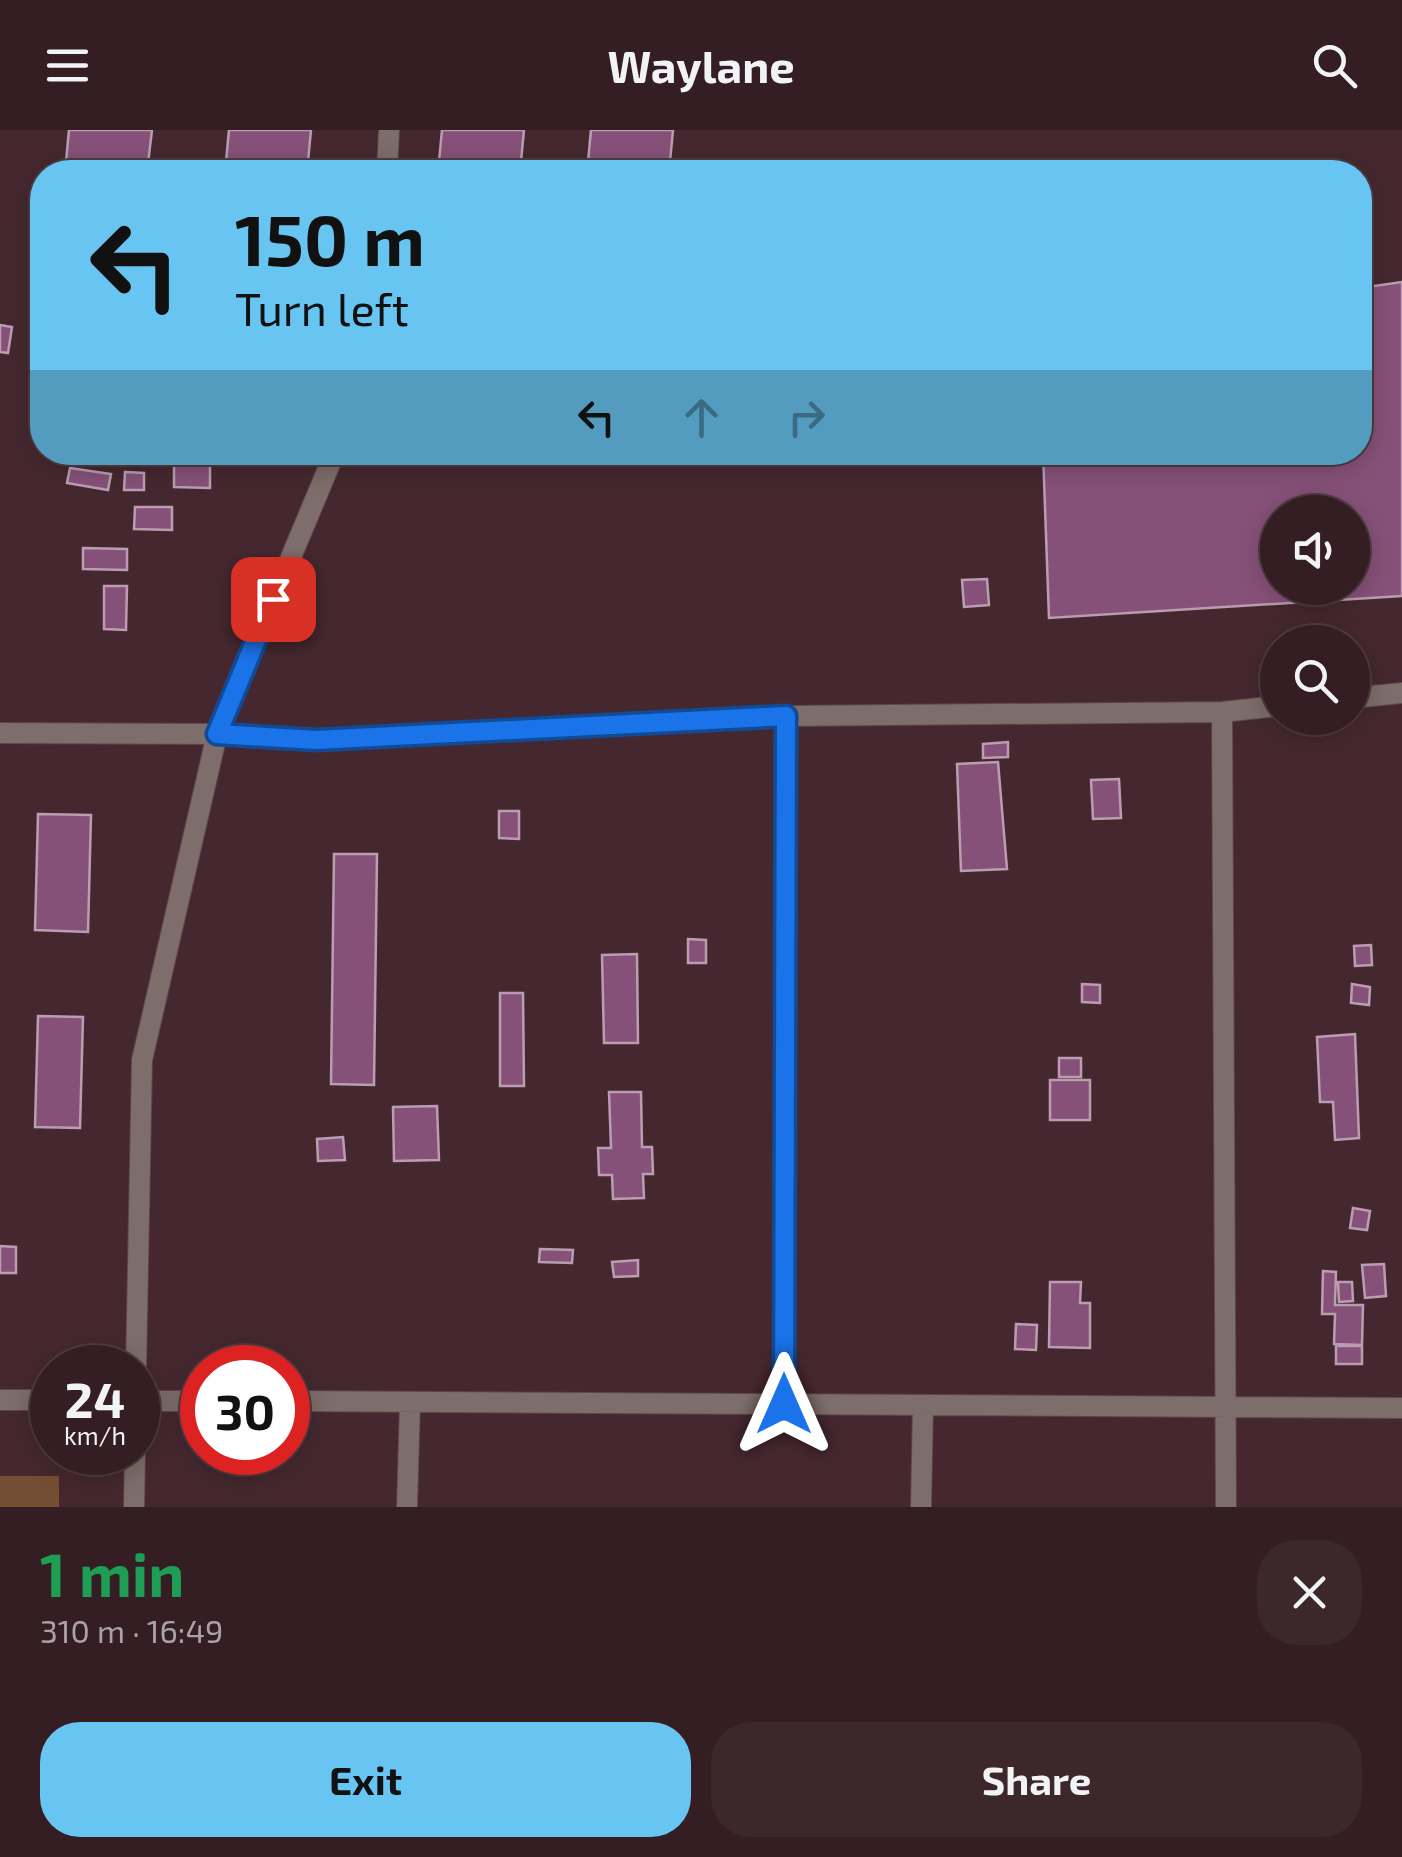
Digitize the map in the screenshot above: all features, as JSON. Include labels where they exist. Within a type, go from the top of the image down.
[{"type":"street","points":[[388,160],[389,130]]},
{"type":"street","points":[[136,1345],[142,1060],[217,734],[330,465]]},
{"type":"street","points":[[1370,696],[1402,693]]},
{"type":"street","points":[[0,734],[217,734],[316,740],[786,716],[1222,712],[1260,708]]},
{"type":"street","points":[[1222,712],[1226,1507]]},
{"type":"street","points":[[784,1404],[786,716]]},
{"type":"street","points":[[0,1400],[30,1400]]},
{"type":"street","points":[[310,1402],[1402,1408]]},
{"type":"street","points":[[407,1507],[410,1402]]},
{"type":"street","points":[[921,1507],[923,1405]]},
{"type":"street","points":[[134,1507],[135,1475]]},
{"type":"shaded area","points":[[0,1476],[59,1476],[59,1507],[0,1507]]},
{"type":"building","points":[[69,130],[152,130],[148,160],[66,160]]},
{"type":"building","points":[[229,130],[311,130],[308,160],[226,160]]},
{"type":"building","points":[[442,130],[524,130],[521,160],[439,160]]},
{"type":"building","points":[[591,130],[673,130],[670,160],[588,160]]},
{"type":"building","points":[[1402,282],[1402,596],[1370,598],[1370,495],[1260,495],[1260,605],[1049,618],[1043,465],[1372,465],[1372,286]]},
{"type":"building","points":[[0,325],[12,327],[8,353],[0,352]]},
{"type":"building","points":[[174,465],[210,465],[210,488],[174,487]]},
{"type":"building","points":[[70,468],[111,474],[108,490],[67,483]]},
{"type":"building","points":[[125,472],[144,473],[144,490],[124,490]]},
{"type":"building","points":[[135,507],[172,507],[172,530],[134,529]]},
{"type":"building","points":[[83,548],[127,549],[127,570],[83,569]]},
{"type":"building","points":[[987,579],[989,605],[964,607],[962,580]]},
{"type":"building","points":[[104,586],[127,586],[126,630],[104,629]]},
{"type":"building","points":[[1008,742],[1008,757],[983,758],[983,744]]},
{"type":"building","points":[[998,762],[1007,869],[961,871],[957,764]]},
{"type":"building","points":[[1119,779],[1121,818],[1093,819],[1091,780]]},
{"type":"building","points":[[499,811],[519,811],[519,839],[499,838]]},
{"type":"building","points":[[38,814],[91,815],[88,932],[35,930]]},
{"type":"building","points":[[334,854],[377,854],[374,1085],[331,1084]]},
{"type":"building","points":[[688,939],[706,940],[706,963],[688,963]]},
{"type":"building","points":[[1371,945],[1372,965],[1355,966],[1354,946]]},
{"type":"building","points":[[637,954],[638,1043],[604,1043],[602,955]]},
{"type":"building","points":[[1082,984],[1100,985],[1100,1003],[1082,1002]]},
{"type":"building","points":[[1352,984],[1370,987],[1369,1005],[1351,1003]]},
{"type":"building","points":[[500,993],[523,993],[524,1086],[500,1086]]},
{"type":"building","points":[[38,1016],[83,1017],[80,1128],[35,1127]]},
{"type":"building","points":[[1355,1034],[1359,1138],[1335,1140],[1333,1102],[1320,1102],[1317,1037]]},
{"type":"building","points":[[1059,1058],[1081,1058],[1081,1077],[1059,1077]]},
{"type":"building","points":[[1050,1080],[1090,1080],[1090,1120],[1050,1120]]},
{"type":"building","points":[[609,1092],[641,1092],[642,1147],[652,1147],[653,1174],[643,1174],[644,1198],[613,1199],[612,1175],[599,1175],[598,1148],[611,1148]]},
{"type":"building","points":[[437,1106],[439,1160],[394,1161],[393,1107]]},
{"type":"building","points":[[343,1137],[345,1160],[318,1161],[317,1139]]},
{"type":"building","points":[[1353,1208],[1370,1211],[1367,1230],[1350,1228]]},
{"type":"building","points":[[0,1246],[16,1247],[16,1273],[0,1273]]},
{"type":"building","points":[[540,1249],[573,1250],[572,1263],[539,1262]]},
{"type":"building","points":[[638,1260],[638,1276],[614,1277],[612,1262]]},
{"type":"building","points":[[1384,1264],[1386,1296],[1365,1298],[1362,1265]]},
{"type":"building","points":[[1323,1271],[1336,1272],[1335,1305],[1363,1305],[1362,1345],[1334,1344],[1335,1314],[1322,1314]]},
{"type":"building","points":[[1050,1282],[1081,1282],[1080,1303],[1090,1303],[1090,1348],[1049,1347]]},
{"type":"building","points":[[1338,1282],[1352,1282],[1353,1301],[1339,1302]]},
{"type":"building","points":[[1016,1324],[1037,1325],[1036,1350],[1015,1349]]},
{"type":"building","points":[[1336,1346],[1362,1346],[1362,1364],[1336,1364]]},
{"type":"route","points":[[273,599],[217,734],[316,740],[786,716],[784,1404]]}]
